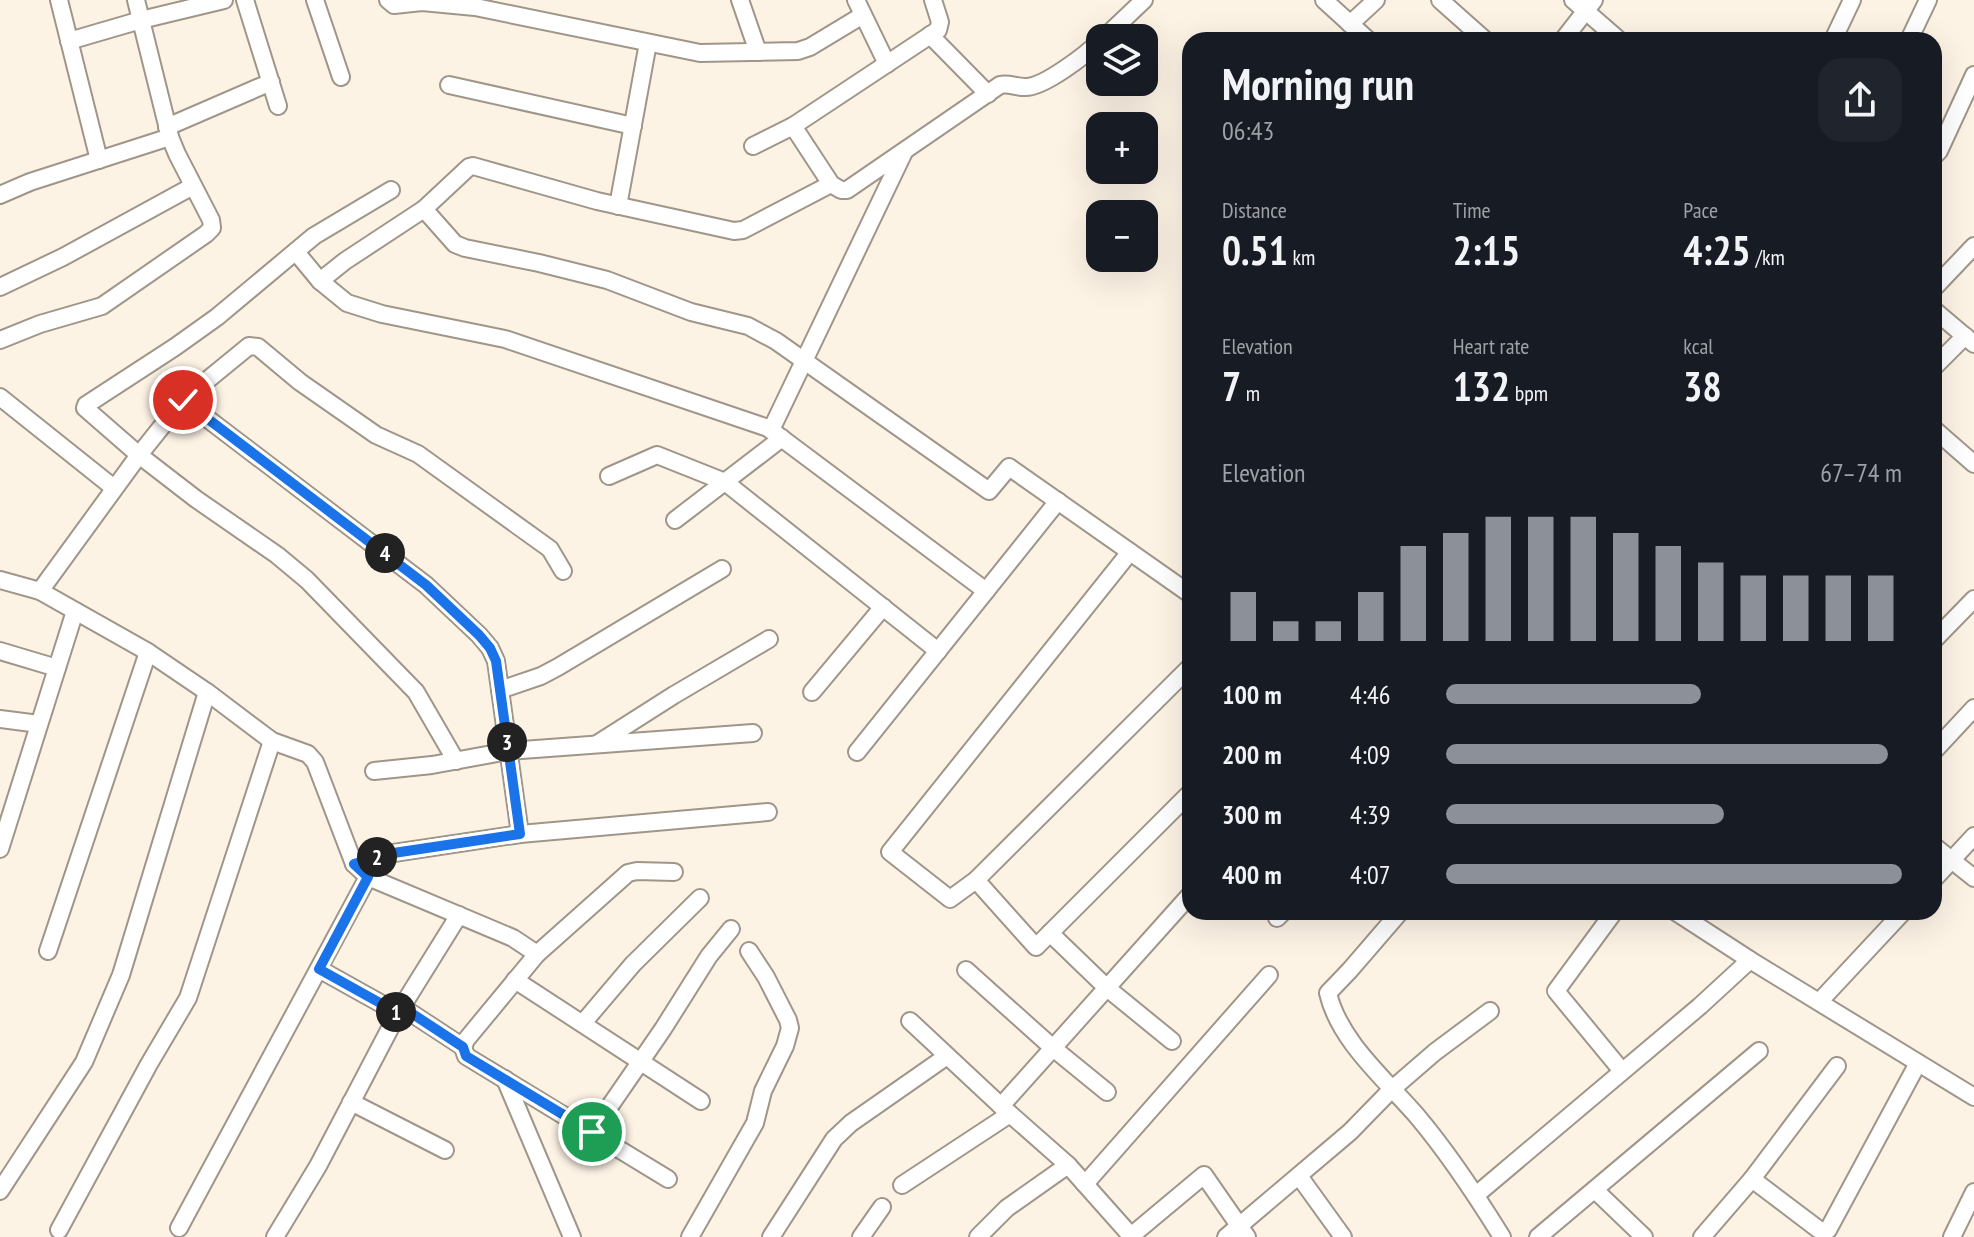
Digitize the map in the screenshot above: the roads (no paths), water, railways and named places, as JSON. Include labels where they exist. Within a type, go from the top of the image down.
[{"type":"street","points":[[59,0],[99,160]]},
{"type":"street","points":[[0,340],[40,324],[102,306],[212,228],[169,132],[136,0]]},
{"type":"street","points":[[69,41],[224,0]]},
{"type":"street","points":[[245,0],[278,106]]},
{"type":"street","points":[[315,0],[341,77]]},
{"type":"street","points":[[388,0],[394,5],[422,2],[474,4],[700,53],[798,51],[810,47],[860,8],[887,64]]},
{"type":"street","points":[[740,0],[758,52]]},
{"type":"street","points":[[753,146],[793,126],[938,30],[940,22],[933,0]]},
{"type":"street","points":[[1119,24],[1144,0]]},
{"type":"street","points":[[1324,0],[1354,32]]},
{"type":"street","points":[[1357,32],[1376,0]]},
{"type":"street","points":[[1440,0],[1476,32]]},
{"type":"street","points":[[1837,32],[1852,0]]},
{"type":"street","points":[[1913,32],[1928,0]]},
{"type":"street","points":[[1568,32],[1584,4],[1611,32]]},
{"type":"street","points":[[930,35],[988,94]]},
{"type":"street","points":[[618,206],[648,43]]},
{"type":"street","points":[[793,126],[831,184],[847,190],[1000,85],[1009,83],[1024,88],[1035,85],[1086,53]]},
{"type":"street","points":[[1942,144],[1974,75]]},
{"type":"street","points":[[0,195],[169,132],[271,82]]},
{"type":"street","points":[[449,85],[633,126]]},
{"type":"street","points":[[675,520],[725,482],[776,434],[804,363],[905,151]]},
{"type":"street","points":[[320,281],[424,209],[473,166],[618,206],[734,231],[743,230],[831,184]]},
{"type":"street","points":[[0,287],[63,257],[193,186]]},
{"type":"street","points":[[391,190],[314,236],[217,317],[86,405],[87,411],[139,455],[307,580],[416,692],[456,761]]},
{"type":"street","points":[[424,209],[455,244],[465,248],[607,280],[691,312],[748,326],[776,341],[989,491],[1009,467],[1130,552],[1182,584]]},
{"type":"street","points":[[1942,280],[1974,246]]},
{"type":"street","points":[[296,252],[320,281],[347,303],[371,311],[505,339],[776,434],[986,591]]},
{"type":"street","points":[[1942,317],[1970,340],[1942,361]]},
{"type":"street","points":[[40,591],[114,488],[183,400],[249,346],[258,347],[300,382],[376,435],[418,454],[550,549],[563,571]]},
{"type":"street","points":[[0,397],[114,488]]},
{"type":"street","points":[[183,400],[426,585],[490,648],[496,661],[520,834]]},
{"type":"street","points":[[1942,436],[1974,464]]},
{"type":"street","points":[[609,476],[657,455],[725,482],[938,651]]},
{"type":"street","points":[[857,752],[1058,501]]},
{"type":"street","points":[[1130,552],[890,852],[950,899],[976,880],[1182,675]]},
{"type":"street","points":[[500,690],[558,667],[722,569]]},
{"type":"street","points":[[0,580],[40,591],[148,652],[272,741],[308,754],[315,762],[354,864],[368,877],[513,938],[537,954]]},
{"type":"street","points":[[1942,632],[1974,599]]},
{"type":"street","points":[[812,692],[883,607]]},
{"type":"street","points":[[0,849],[75,611]]},
{"type":"street","points":[[596,745],[769,639]]},
{"type":"street","points":[[0,651],[57,668]]},
{"type":"street","points":[[48,951],[148,652]]},
{"type":"street","points":[[0,1191],[84,1062],[121,975],[207,692]]},
{"type":"street","points":[[1942,742],[1974,708]]},
{"type":"street","points":[[0,719],[39,724]]},
{"type":"street","points":[[374,771],[432,765],[508,751],[753,733]]},
{"type":"street","points":[[59,1230],[188,998],[272,741]]},
{"type":"street","points":[[976,880],[1036,947],[1182,801]]},
{"type":"street","points":[[354,864],[387,854],[520,834],[768,812]]},
{"type":"street","points":[[1942,871],[1974,836]]},
{"type":"street","points":[[1942,853],[1974,878]]},
{"type":"street","points":[[463,1047],[537,954],[628,873],[674,872]]},
{"type":"street","points":[[179,1228],[368,877]]},
{"type":"street","points":[[583,1023],[633,964],[700,898]]},
{"type":"street","points":[[902,1185],[1005,1110],[1053,1048],[1182,904]]},
{"type":"street","points":[[275,1237],[318,1166],[400,1010],[459,915]]},
{"type":"street","points":[[1393,920],[1328,993],[1331,1005],[1347,1034],[1449,1156],[1502,1237]]},
{"type":"street","points":[[1608,920],[1556,991],[1622,1071]]},
{"type":"street","points":[[1692,920],[1750,960],[1974,1097]]},
{"type":"street","points":[[1819,1002],[1896,920]]},
{"type":"street","points":[[592,1132],[709,956],[731,929]]},
{"type":"street","points":[[1050,933],[1107,988],[1172,1041]]},
{"type":"street","points":[[690,1237],[755,1123],[763,1091],[785,1046],[790,1028],[766,977],[749,951]]},
{"type":"street","points":[[1476,1195],[1750,960]]},
{"type":"street","points":[[319,969],[400,1010],[463,1047],[466,1056],[668,1179]]},
{"type":"street","points":[[966,970],[1107,1092]]},
{"type":"street","points":[[1085,1184],[1269,975]]},
{"type":"street","points":[[515,980],[701,1101]]},
{"type":"street","points":[[1226,1237],[1244,1232],[1391,1090],[1490,1011]]},
{"type":"street","points":[[910,1021],[1068,1165],[1132,1237],[1204,1175],[1244,1232]]},
{"type":"street","points":[[1538,1237],[1759,1051]]},
{"type":"street","points":[[771,1237],[834,1139],[851,1123],[947,1056]]},
{"type":"street","points":[[1752,1179],[1818,1229],[1828,1230],[1918,1063]]},
{"type":"street","points":[[1702,1237],[1752,1179],[1837,1066]]},
{"type":"street","points":[[505,1079],[572,1237]]},
{"type":"street","points":[[351,1102],[445,1150]]},
{"type":"street","points":[[978,1237],[1007,1208],[1068,1165]]},
{"type":"street","points":[[1299,1176],[1343,1237]]},
{"type":"street","points":[[1595,1190],[1644,1237]]},
{"type":"street","points":[[1952,1237],[1974,1192]]},
{"type":"street","points":[[861,1237],[882,1207]]}]
